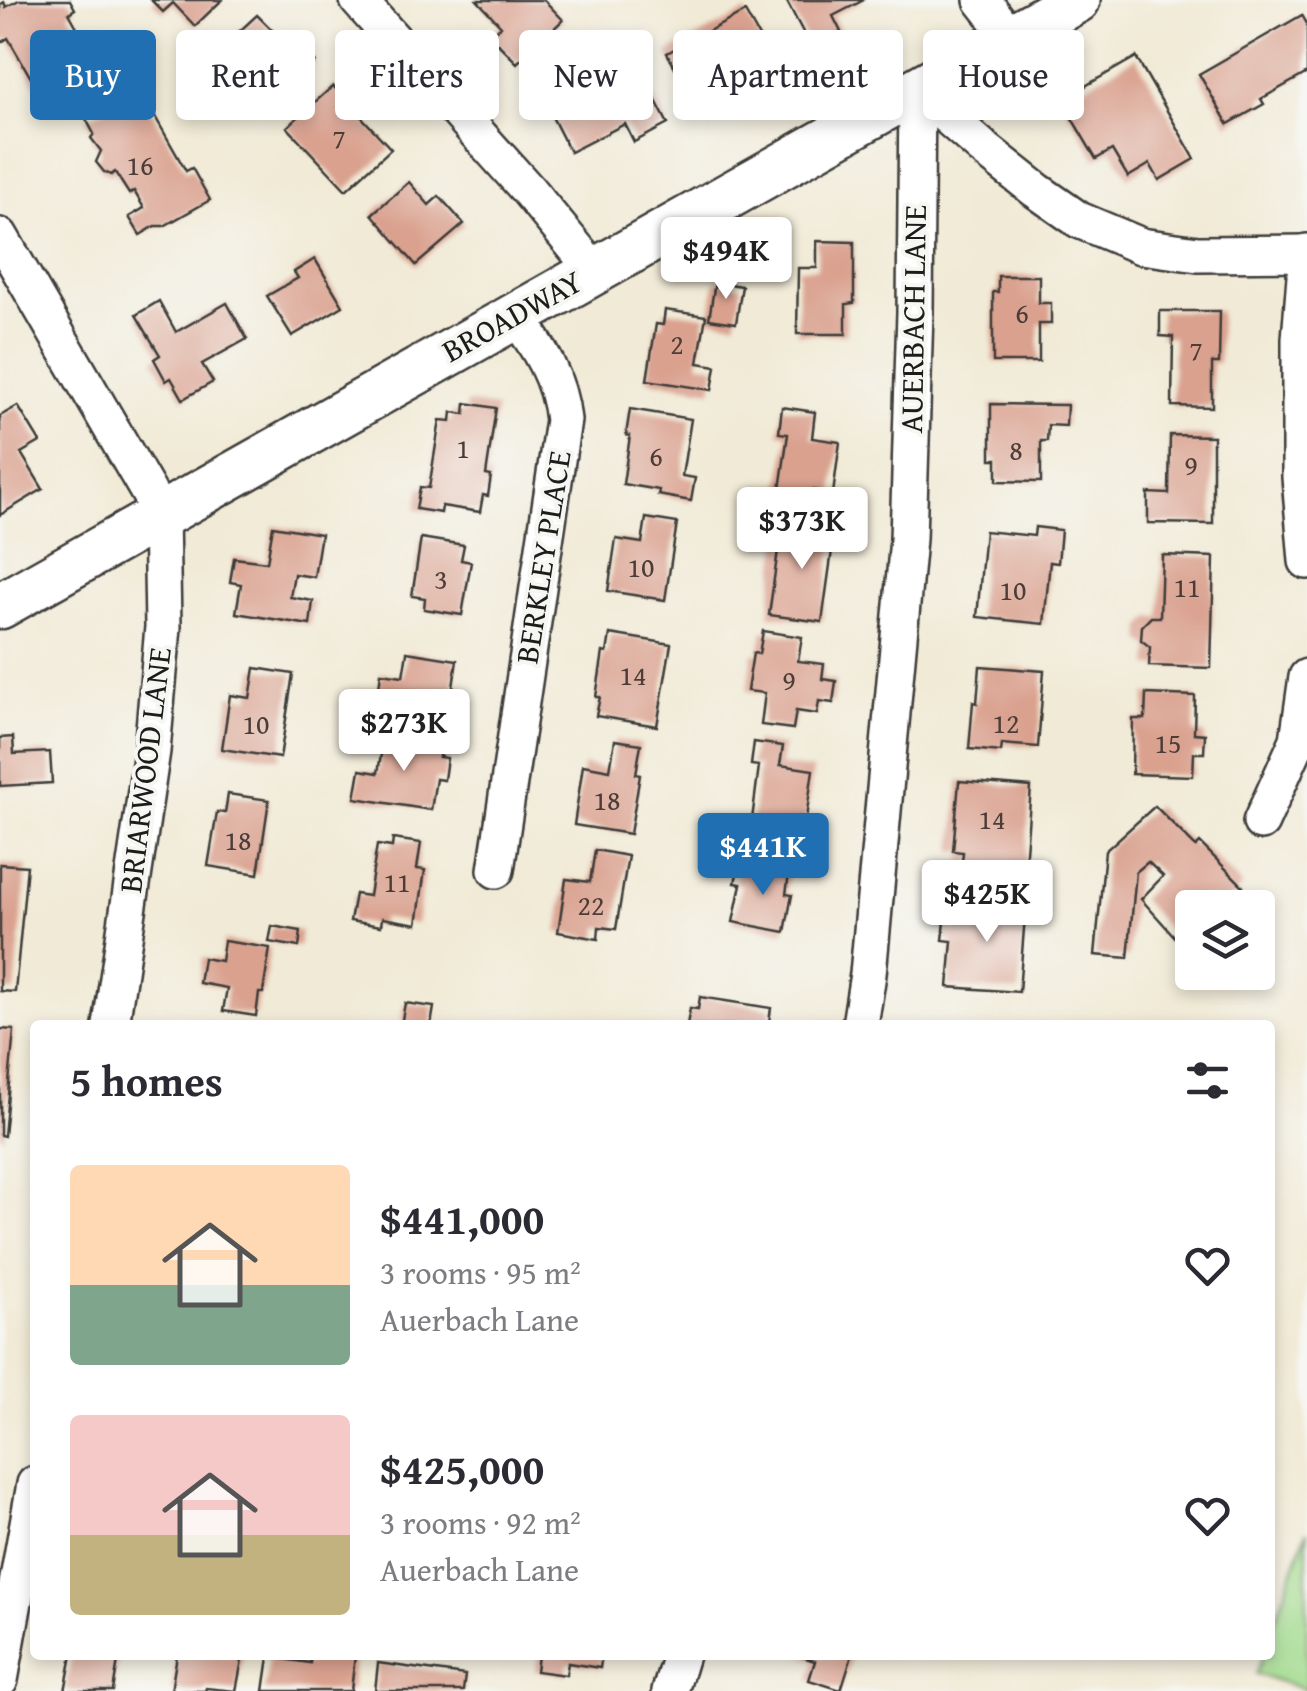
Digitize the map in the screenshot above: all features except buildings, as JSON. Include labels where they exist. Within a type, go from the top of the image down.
[{"type":"main road","name":"BROADWAY","points":[[1023,30],[1077,0]]},
{"type":"main road","name":"BROADWAY","points":[[0,606],[923,87]]},
{"type":"street","points":[[358,0],[594,270]]},
{"type":"street","points":[[982,0],[1006,30]]},
{"type":"street","points":[[917,90],[982,147],[1079,220],[1141,246],[1198,254],[1307,252],[1300,339],[1300,477],[1307,560]]},
{"type":"street","name":"AUERBACH LANE","points":[[861,1020],[908,539],[917,90]]},
{"type":"street","points":[[0,236],[161,514]]},
{"type":"street","name":"BERKLEY PLACE","points":[[496,870],[563,420],[561,398],[551,374],[536,343],[514,315]]},
{"type":"street","name":"BRIARWOOD LANE","points":[[112,1020],[152,751],[162,627],[161,514]]},
{"type":"street","points":[[1261,822],[1302,739],[1307,678]]},
{"type":"street","points":[[0,1680],[30,1537]]},
{"type":"street","points":[[670,1691],[679,1660]]},
{"type":"green space","points":[[1307,1531],[1307,1690],[1256,1674],[1261,1660],[1275,1660],[1275,1621]]}]
